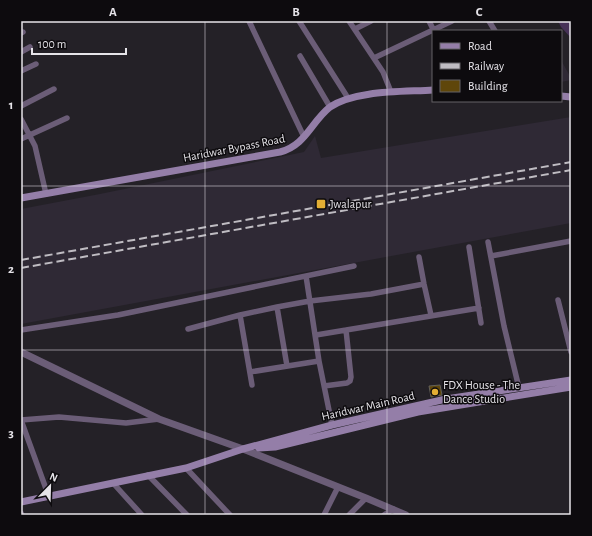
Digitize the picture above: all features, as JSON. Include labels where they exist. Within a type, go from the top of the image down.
[{"type":"main road","name":"Haridwar Bypass Road","points":[[21,198],[280,152],[297,145],[330,108],[348,98],[390,92],[432,90]]},
{"type":"main road","name":"Haridwar Main Road","points":[[21,502],[186,468],[243,449],[332,425],[446,399],[571,380]]},
{"type":"main road","name":"Haridwar Main Road","points":[[243,449],[275,447],[441,408],[571,387]]},
{"type":"street","points":[[249,21],[304,137]]},
{"type":"street","points":[[299,21],[348,98]]},
{"type":"street","points":[[349,21],[383,72],[390,92]]},
{"type":"street","points":[[355,29],[372,21]]},
{"type":"street","points":[[429,21],[434,30]]},
{"type":"street","points":[[436,30],[452,21]]},
{"type":"street","points":[[490,21],[494,30]]},
{"type":"street","points":[[374,58],[432,32]]},
{"type":"street","points":[[21,52],[30,47]]},
{"type":"street","points":[[300,56],[330,108]]},
{"type":"street","points":[[21,71],[36,64]]},
{"type":"street","points":[[21,106],[54,89]]},
{"type":"street","points":[[21,139],[67,118]]},
{"type":"street","points":[[21,119],[38,154],[46,194]]},
{"type":"street","points":[[491,256],[571,241]]},
{"type":"street","points":[[488,242],[504,326],[518,388]]},
{"type":"street","points":[[469,247],[481,323]]},
{"type":"street","points":[[419,257],[431,315]]},
{"type":"street","points":[[21,330],[118,315],[354,266]]},
{"type":"street","points":[[306,276],[319,361],[332,425]]},
{"type":"street","points":[[188,329],[277,307],[310,301],[371,294],[424,284]]},
{"type":"street","points":[[558,300],[571,352]]},
{"type":"street","points":[[277,307],[287,366]]},
{"type":"street","points":[[316,335],[479,308]]},
{"type":"street","points":[[240,315],[252,384]]},
{"type":"street","points":[[324,386],[347,383],[350,381],[351,377],[346,330]]},
{"type":"street","points":[[21,352],[159,419],[243,449],[406,515]]},
{"type":"street","points":[[250,372],[319,361]]},
{"type":"street","points":[[49,496],[21,420],[59,417],[126,423],[159,419]]},
{"type":"street","points":[[186,468],[230,515]]},
{"type":"street","points":[[148,476],[187,515]]},
{"type":"street","points":[[112,483],[142,515]]},
{"type":"street","points":[[324,515],[338,487]]},
{"type":"street","points":[[349,515],[366,498]]},
{"type":"street","points":[[384,515],[393,509]]},
{"type":"shaded area","points":[[558,21],[571,21],[571,38],[561,27]]},
{"type":"shaded area","points":[[562,62],[571,78],[571,80],[562,82]]},
{"type":"shaded area","points":[[571,117],[571,223],[21,324],[21,209],[304,152],[315,136],[321,158]]},
{"type":"building","name":"FDX House - The Dance Studio","points":[[440,385],[442,395],[431,397],[429,386]]},
{"type":"railway","points":[[21,260],[571,162]]},
{"type":"railway","points":[[21,268],[571,170]]},
{"type":"place","name":"Jwalapur","points":[[321,204]]},
{"type":"place","name":"FDX House - The Dance Studio","points":[[435,392]]}]
